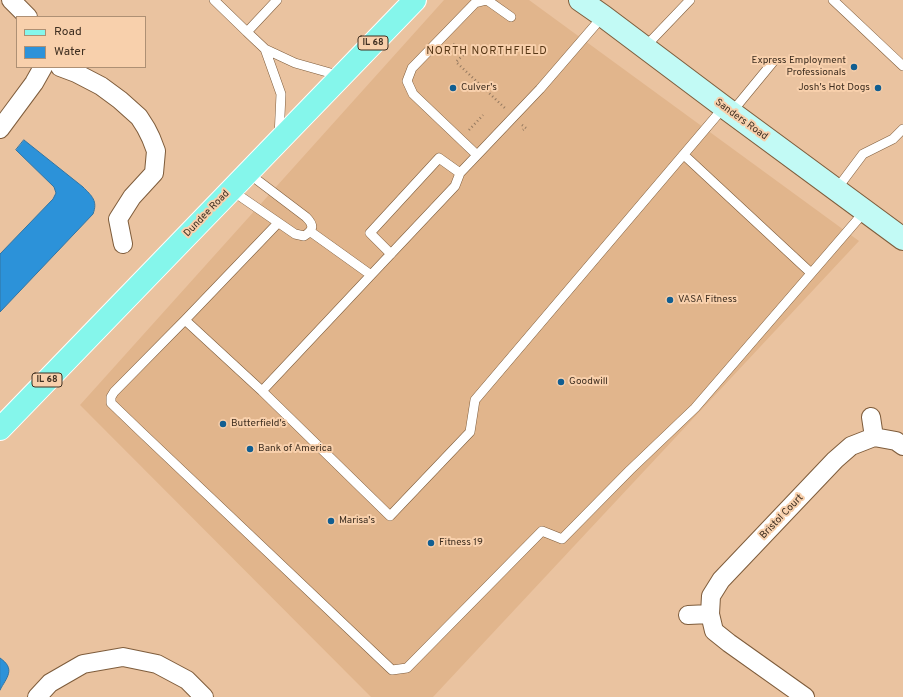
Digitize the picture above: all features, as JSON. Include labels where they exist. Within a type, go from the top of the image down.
[{"type":"main road","name":"Dundee Road","points":[[0,429],[414,0]]},
{"type":"main road","name":"Sanders Road","points":[[582,1],[903,239]]},
{"type":"street","points":[[11,0],[27,16]]},
{"type":"street","points":[[0,129],[34,83],[42,68]]},
{"type":"street","points":[[63,68],[101,86],[120,100],[139,117],[146,128],[156,151],[154,173],[132,197],[118,219],[123,244]]},
{"type":"street","points":[[871,417],[874,437],[896,441],[903,446]]},
{"type":"street","name":"Bristol Court","points":[[805,697],[729,643],[714,630],[710,614],[711,596],[721,580],[835,460],[851,446],[874,437]]},
{"type":"street","points":[[688,615],[710,614]]},
{"type":"street","points":[[36,697],[50,683],[83,664],[123,657],[157,664],[187,680],[204,697]]},
{"type":"lane","points":[[214,0],[265,49],[295,63],[341,76]]},
{"type":"lane","points":[[247,32],[277,0]]},
{"type":"lane","points":[[477,156],[413,94],[407,81],[412,68],[475,3],[487,0],[512,17]]},
{"type":"lane","points":[[645,48],[690,0]]},
{"type":"lane","points":[[834,0],[903,66]]},
{"type":"lane","points":[[262,391],[455,186],[460,173],[540,89],[604,16]]},
{"type":"lane","points":[[265,49],[281,94],[279,140]]},
{"type":"lane","points":[[185,320],[262,391],[390,516],[470,432],[475,400],[684,155],[773,62]]},
{"type":"lane","points":[[836,190],[864,154],[893,139],[903,129]]},
{"type":"lane","points":[[684,155],[811,273]]},
{"type":"lane","points":[[391,254],[370,233],[439,158],[460,173]]},
{"type":"lane","points":[[248,172],[306,217],[310,221],[312,227],[311,232]]},
{"type":"lane","points":[[231,190],[295,234],[304,236],[311,232]]},
{"type":"lane","points":[[278,223],[114,392],[111,397],[111,403],[392,670],[407,668],[542,531],[562,539],[630,470],[695,408],[865,211]]},
{"type":"lane","points":[[311,232],[371,275]]},
{"type":"path","points":[[451,42],[464,54],[456,62],[526,128],[524,130]]},
{"type":"path","points":[[467,132],[483,115]]},
{"type":"shaded area","points":[[444,0],[529,0],[859,241],[433,697],[371,697],[80,405]]},
{"type":"water","points":[[24,140],[83,187],[93,199],[95,206],[93,214],[0,312],[0,254],[53,199],[56,193],[54,187],[16,150]]},
{"type":"water","points":[[0,658],[8,666],[9,673],[0,690]]},
{"type":"place","name":"Express Employment Professionals","points":[[854,67]]},
{"type":"place","name":"Culver's","points":[[453,88]]},
{"type":"place","name":"Josh's Hot Dogs","points":[[878,88]]},
{"type":"place","name":"VASA Fitness","points":[[670,300]]},
{"type":"place","name":"Goodwill","points":[[561,382]]},
{"type":"place","name":"Butterfield's","points":[[223,424]]},
{"type":"place","name":"Bank of America","points":[[250,449]]},
{"type":"place","name":"Marisa's","points":[[331,521]]},
{"type":"place","name":"Fitness 19","points":[[431,543]]},
{"type":"district","name":"NORTH NORTHFIELD","points":[[487,52]]}]
